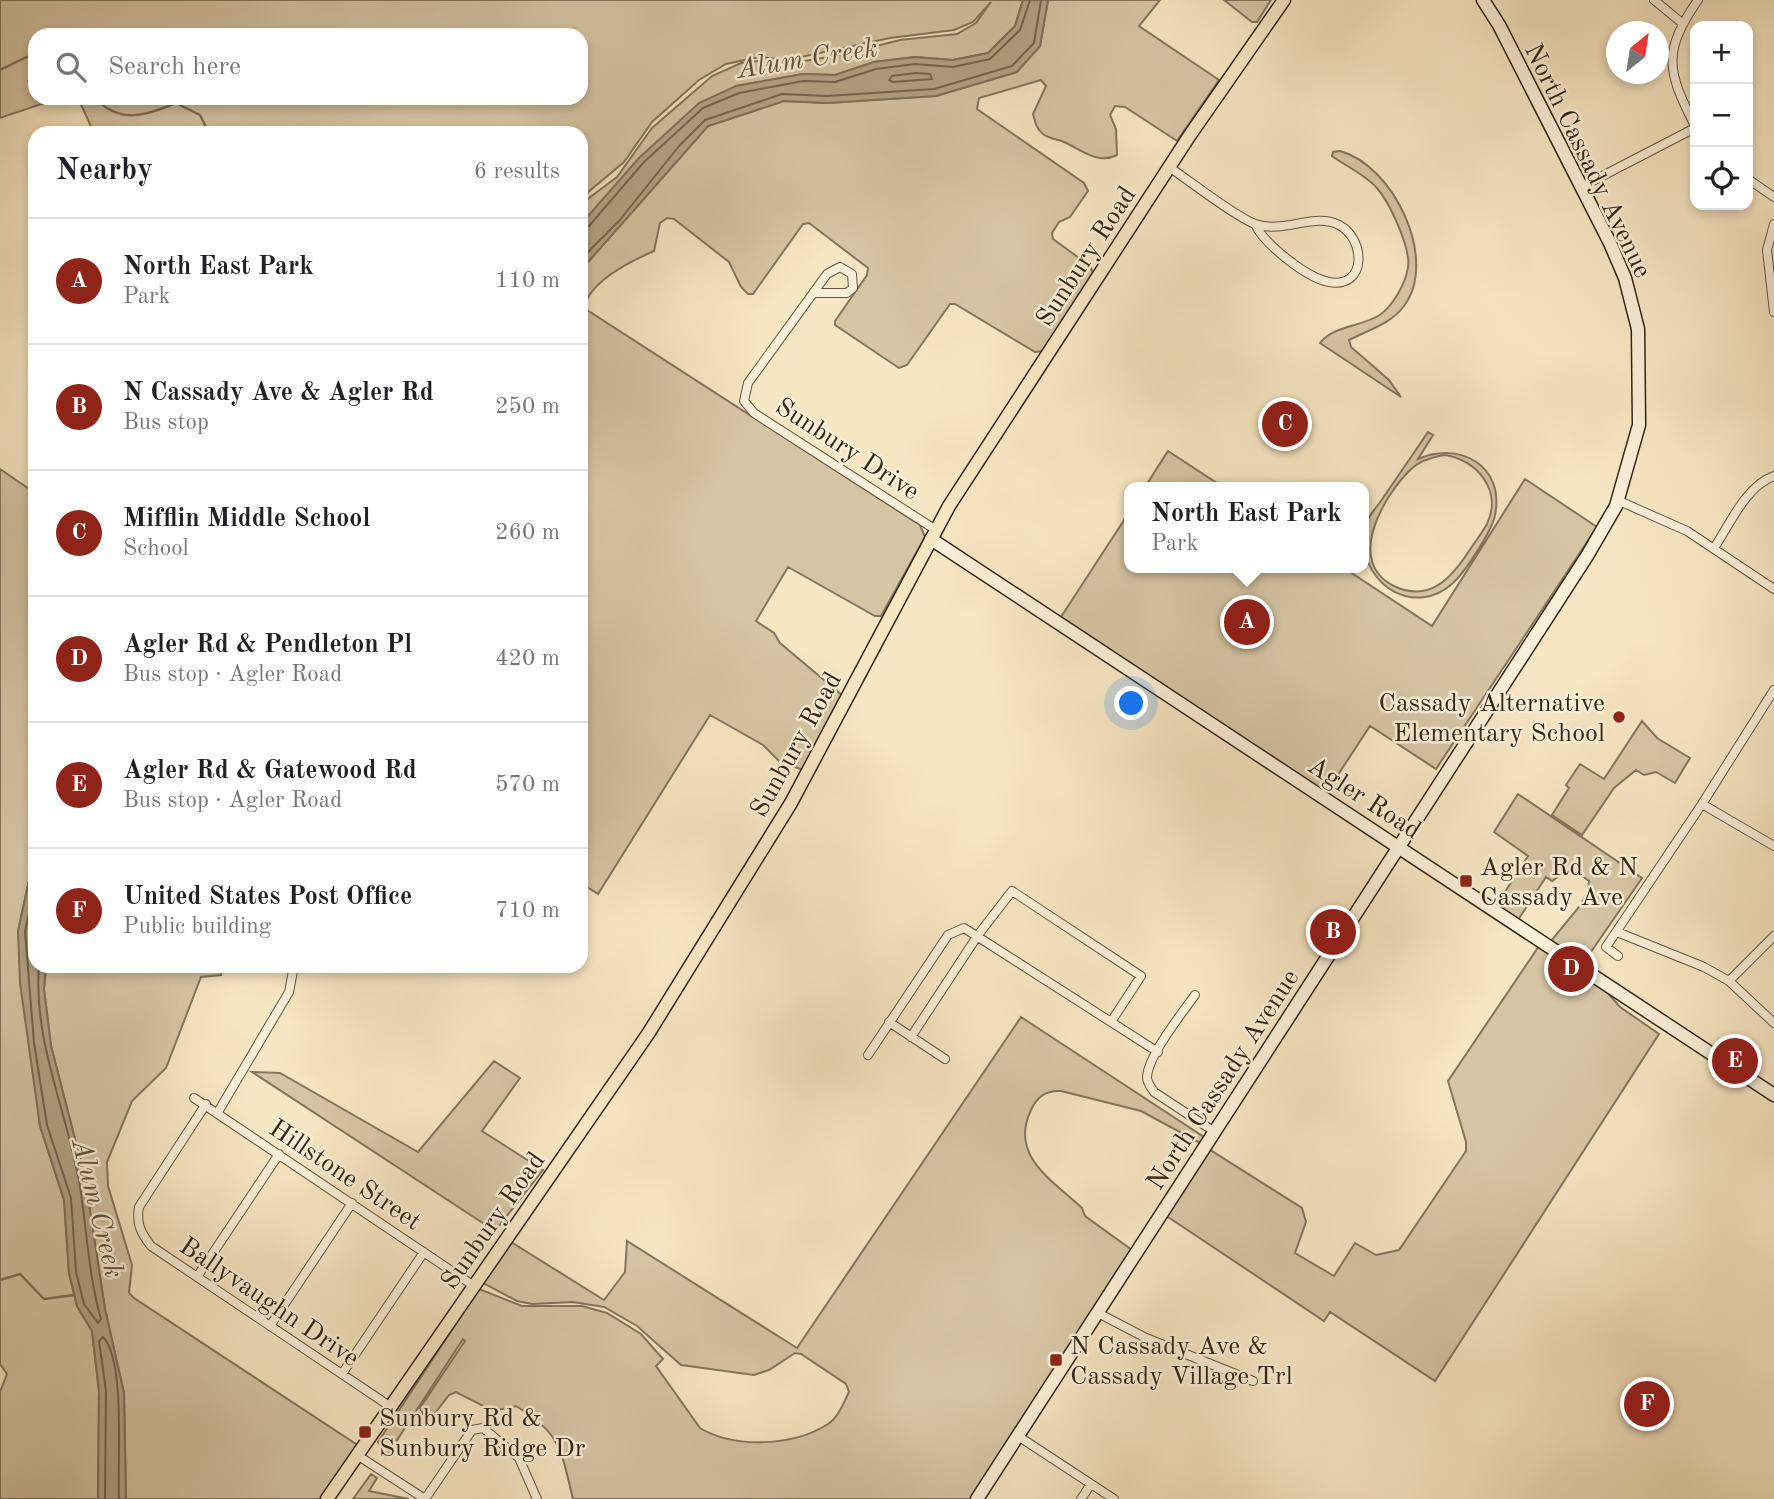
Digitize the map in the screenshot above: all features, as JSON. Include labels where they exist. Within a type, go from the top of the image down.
[{"type":"main road","name":"Sunbury Road","points":[[327,1499],[648,1034],[814,763],[934,535],[1169,167],[1284,0]]},
{"type":"main road","name":"North Cassady Avenue","points":[[977,1499],[1587,556],[1617,500],[1639,425],[1638,329],[1625,278],[1499,25],[1483,0]]},
{"type":"main road","name":"Agler Road","points":[[934,535],[1774,1095]]},
{"type":"street","points":[[1654,0],[1682,23]]},
{"type":"street","points":[[1690,117],[1680,97],[1671,64],[1676,32],[1698,0]]},
{"type":"street","points":[[1581,187],[1690,130]]},
{"type":"street","points":[[1169,167],[1255,224],[1270,246],[1325,282],[1339,284],[1351,278],[1358,268],[1360,255],[1356,243],[1340,225],[1318,219],[1293,227],[1255,224]]},
{"type":"street","points":[[1753,182],[1774,197]]},
{"type":"street","points":[[1774,224],[1767,250],[1774,312]]},
{"type":"street","name":"Sunbury Drive","points":[[814,293],[847,293],[853,288],[852,274],[847,269],[833,269],[814,293],[748,383],[744,401],[754,412],[934,535]]},
{"type":"street","points":[[1714,548],[1753,490],[1764,480],[1774,476]]},
{"type":"street","points":[[1617,500],[1687,531],[1774,589]]},
{"type":"street","points":[[1618,956],[1606,947],[1702,804],[1774,690]]},
{"type":"street","points":[[1702,804],[1774,846]]},
{"type":"street","points":[[911,1037],[978,935],[1012,891],[1141,976],[1111,1022]]},
{"type":"street","points":[[868,1055],[948,935],[964,928],[1158,1052]]},
{"type":"street","points":[[1617,932],[1704,967],[1729,981],[1774,1023]]},
{"type":"street","points":[[1729,981],[1773,936]]},
{"type":"street","points":[[218,1112],[289,992],[292,973]]},
{"type":"street","points":[[1195,995],[1147,1074],[1154,1092],[1214,1132]]},
{"type":"street","points":[[889,1022],[945,1059]]},
{"type":"street","name":"Hillstone Street","points":[[194,1098],[474,1286]]},
{"type":"street","name":"Ballyvaughn Drive","points":[[206,1104],[146,1193],[137,1219],[141,1233],[151,1246],[391,1407]]},
{"type":"street","points":[[197,1277],[279,1154]]},
{"type":"street","points":[[270,1326],[352,1203]]},
{"type":"street","points":[[342,1374],[424,1252]]},
{"type":"street","points":[[1098,1313],[1146,1338],[1253,1381]]},
{"type":"street","points":[[358,1455],[425,1499],[468,1434],[477,1428],[483,1428],[512,1450],[526,1471],[537,1499]]},
{"type":"street","points":[[1018,1436],[1114,1499]]},
{"type":"street","points":[[1081,1499],[1091,1484]]},
{"type":"shaded area","points":[[0,0],[1023,0],[1015,26],[988,53],[953,60],[915,57],[874,62],[835,75],[803,74],[736,86],[588,218],[588,199],[617,177],[652,128],[712,76],[741,63],[758,61],[780,65],[840,55],[900,40],[957,34],[976,23],[991,2],[973,22],[954,30],[890,38],[787,60],[759,57],[726,64],[699,80],[652,122],[624,162],[588,192],[588,126],[91,126],[81,105],[588,105],[588,28],[28,28],[28,105],[38,105],[0,118]]},
{"type":"shaded area","points":[[1048,0],[1160,0],[1139,26],[1219,80],[1177,141],[1125,107],[1115,106],[1110,115],[1116,129],[1117,155],[1110,158],[1090,155],[1048,137],[1039,130],[1033,114],[1046,86],[1041,80],[979,98],[977,109],[1084,183],[1088,191],[1070,217],[1059,222],[1052,233],[1053,239],[1090,266],[1093,273],[1043,351],[1035,352],[955,304],[950,304],[907,365],[899,368],[835,325],[835,321],[867,275],[868,268],[809,223],[803,224],[753,294],[748,294],[741,287],[729,262],[674,219],[667,218],[660,223],[654,251],[612,273],[588,298],[588,262],[708,126],[784,101],[827,103],[936,96],[1016,72],[1040,46]]},
{"type":"shaded area","points":[[1224,0],[1271,0],[1257,22],[1252,22]]},
{"type":"shaded area","points":[[1340,151],[1359,160],[1377,175],[1393,194],[1405,216],[1413,240],[1416,264],[1413,286],[1404,306],[1386,322],[1349,340],[1351,347],[1389,380],[1401,397],[1320,343],[1332,333],[1371,320],[1383,312],[1398,295],[1408,267],[1403,237],[1387,203],[1372,183],[1332,156],[1333,152]]},
{"type":"shaded area","points":[[588,311],[920,525],[925,537],[881,616],[875,616],[788,567],[756,621],[774,633],[780,643],[843,696],[803,770],[779,761],[763,745],[710,715],[598,894],[588,888]]},
{"type":"shaded area","points":[[1428,432],[1433,435],[1418,459],[1449,453],[1476,462],[1486,471],[1493,483],[1496,498],[1495,515],[1489,531],[1464,570],[1453,583],[1439,593],[1423,597],[1409,597],[1395,592],[1382,583],[1369,563],[1369,517]],"holes":[[[1444,455],[1466,463],[1484,478],[1489,488],[1492,499],[1487,524],[1448,578],[1430,589],[1420,591],[1396,587],[1381,576],[1372,562],[1370,547],[1373,530],[1389,496],[1414,467],[1426,460]]]},
{"type":"shaded area","points":[[1168,451],[1215,482],[1148,482]]},
{"type":"shaded area","points":[[0,469],[28,488],[28,885],[18,931],[40,1126],[64,1200],[69,1273],[77,1306],[92,1331],[99,1391],[98,1499],[0,1499],[0,1392],[7,1374],[0,1364]]},
{"type":"shaded area","points":[[1525,479],[1597,527],[1436,769],[1370,726],[1326,793],[1061,617],[1124,520],[1124,573],[1352,573],[1432,626]]},
{"type":"shaded area","points":[[1642,721],[1657,738],[1690,758],[1675,783],[1656,772],[1644,775],[1636,770],[1614,788],[1582,835],[1552,815],[1569,788],[1566,785],[1580,764],[1604,779]]},
{"type":"shaded area","points":[[1518,794],[1642,878],[1584,962],[1551,941],[1588,892],[1589,881],[1571,868],[1552,881],[1546,877],[1518,920],[1496,906],[1528,856],[1494,832]]},
{"type":"shaded area","points":[[1539,946],[1606,991],[1620,1007],[1659,1034],[1435,1381],[1330,1312],[1324,1321],[1165,1215],[1207,1148],[1302,1208],[1306,1222],[1295,1253],[1334,1276],[1355,1243],[1376,1255],[1399,1250],[1466,1151],[1466,1142],[1448,1081]]},
{"type":"shaded area","points":[[45,973],[221,973],[201,977],[166,1068],[132,1101],[107,1162],[108,1186],[132,1265],[129,1293],[359,1446],[321,1499],[126,1499],[124,1393],[105,1309],[85,1178],[51,1046],[44,989]]},
{"type":"shaded area","points":[[1021,1017],[1204,1137],[1200,1143],[1141,1111],[1061,1091],[1043,1095],[1033,1105],[1026,1126],[1025,1141],[1037,1166],[1082,1208],[1085,1216],[1132,1250],[972,1499],[573,1499],[562,1455],[551,1434],[516,1406],[493,1411],[456,1392],[449,1395],[432,1417],[425,1418],[420,1408],[465,1341],[463,1339],[386,1457],[382,1455],[384,1449],[378,1442],[479,1289],[522,1306],[582,1306],[607,1313],[641,1334],[663,1359],[656,1366],[700,1428],[714,1435],[747,1442],[764,1442],[799,1437],[828,1424],[838,1414],[849,1392],[846,1384],[801,1354],[795,1353],[769,1370],[754,1375],[681,1365],[637,1326],[604,1307],[573,1302],[532,1304],[517,1301],[483,1283],[511,1242],[604,1300],[625,1272],[627,1241],[797,1348]]},
{"type":"shaded area","points":[[494,1061],[520,1078],[482,1131],[543,1170],[495,1231],[252,1072],[280,1073],[418,1152]]},
{"type":"shaded area","points":[[371,1474],[377,1478],[369,1491],[409,1499],[353,1499]]},
{"type":"water","points":[[1023,0],[1048,0],[1040,46],[1017,72],[936,96],[827,103],[784,101],[708,126],[588,262],[588,216],[639,158],[699,103],[736,86],[803,74],[835,75],[874,62],[915,57],[953,60],[988,53],[1015,26]]},
{"type":"water","points":[[28,885],[28,973],[45,973],[44,989],[51,1046],[85,1178],[105,1309],[124,1393],[126,1499],[98,1499],[99,1391],[92,1331],[77,1306],[69,1273],[64,1200],[40,1126],[20,983],[18,931]]},
{"type":"waterway","points":[[0,70],[28,56]]},
{"type":"waterway","points":[[103,105],[124,115],[144,114],[170,105]]},
{"type":"waterway","points":[[180,105],[200,115],[206,126]]},
{"type":"waterway","points":[[0,1280],[20,1274],[44,1299],[74,1295]]},
{"type":"place","name":"Mifflin Middle School","points":[[1285,424]]},
{"type":"place","name":"North East Park","points":[[1247,622]]},
{"type":"place","name":"Cassady Alternative Elementary School","points":[[1619,717]]},
{"type":"place","name":"Agler Rd & N Cassady Ave","points":[[1466,881]]},
{"type":"place","name":"N Cassady Ave & Agler Rd","points":[[1333,932]]},
{"type":"place","name":"Agler Rd & Pendleton Pl","points":[[1571,969]]},
{"type":"place","name":"Agler Rd & Gatewood Rd","points":[[1735,1061]]},
{"type":"place","name":"N Cassady Ave & Cassady Village Trl","points":[[1056,1360]]},
{"type":"place","name":"United States Post Office","points":[[1647,1404]]},
{"type":"place","name":"Sunbury Rd & Sunbury Ridge Dr","points":[[365,1432]]},
{"type":"water label","name":"Alum Creek","points":[[807,57]]},
{"type":"water label","name":"Alum Creek","points":[[99,1208]]}]
